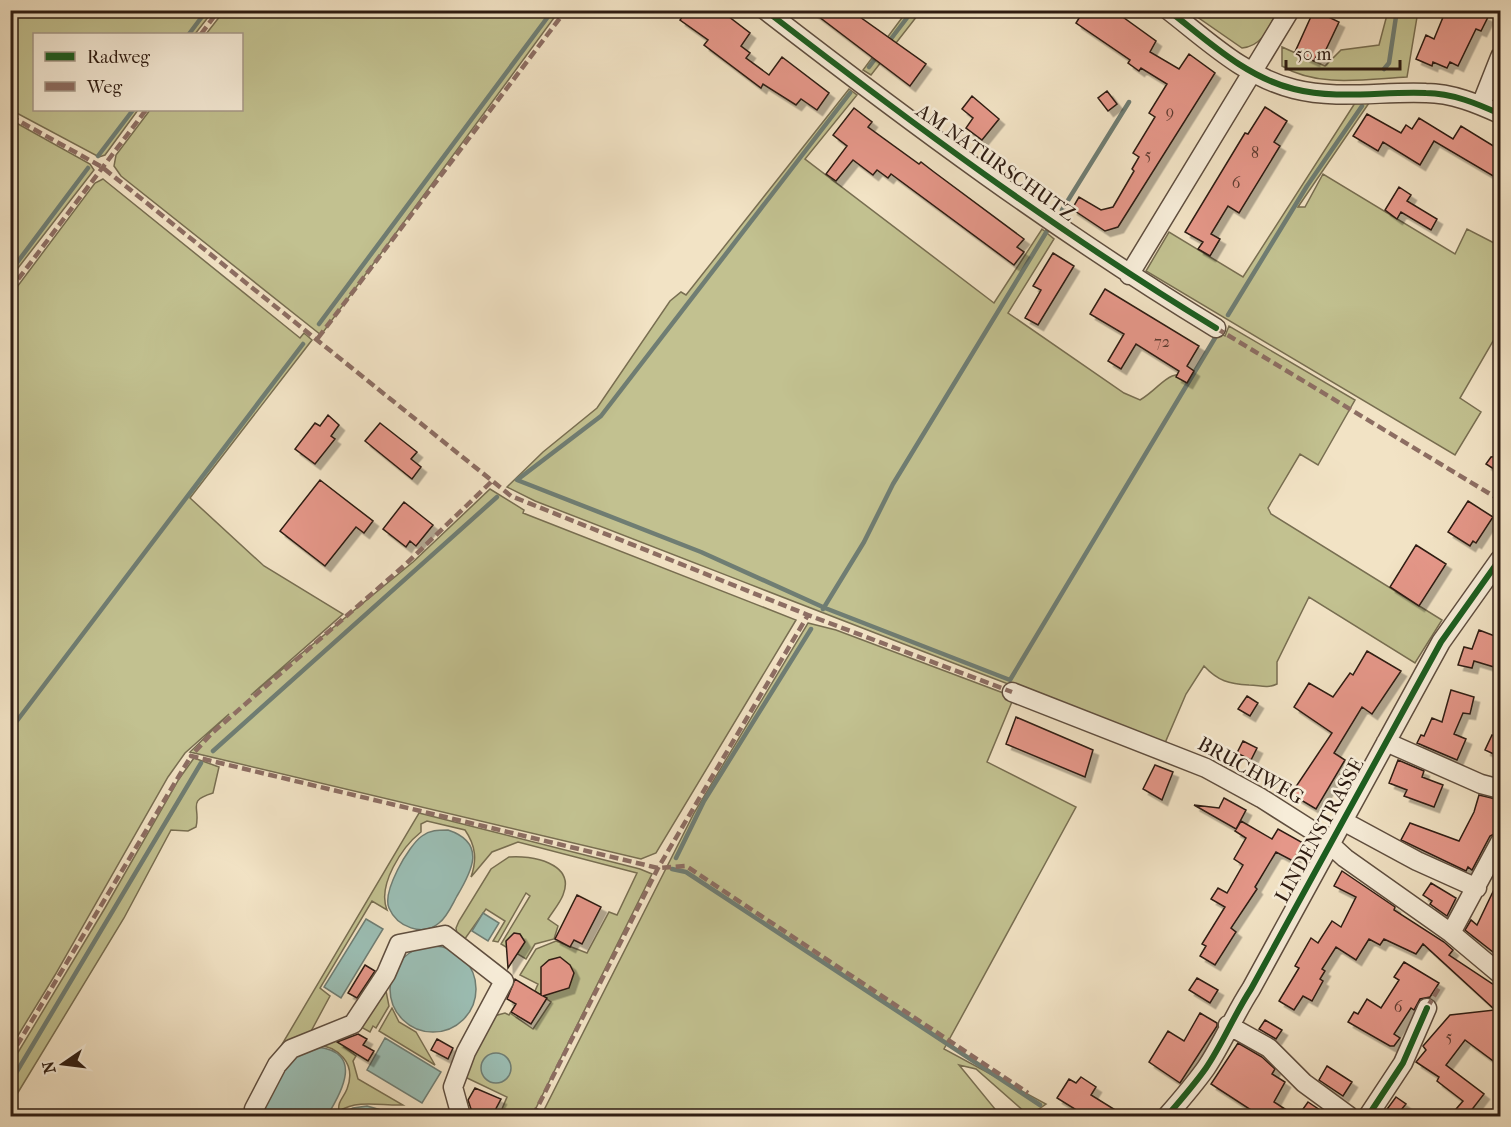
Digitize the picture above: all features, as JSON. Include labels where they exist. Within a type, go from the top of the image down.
[{"type":"street","name":"AM NATURSCHUTZ","points":[[765,10],[923,132],[1129,275],[1216,328]]},
{"type":"street","points":[[1168,10],[1252,74],[1294,89],[1315,92],[1428,93],[1481,105],[1500,114]]},
{"type":"street","points":[[1129,275],[1290,10]]},
{"type":"street","points":[[1481,105],[1500,57]]},
{"type":"street","name":"LINDENSTRASSE","points":[[1167,1116],[1205,1069],[1221,1043],[1228,1025],[1251,989],[1441,642],[1500,559]]},
{"type":"street","name":"BRUCHWEG","points":[[1012,692],[1206,768],[1261,798],[1330,844],[1345,858],[1451,933],[1500,974]]},
{"type":"street","points":[[1386,742],[1481,784],[1500,789]]},
{"type":"street","points":[[1343,821],[1418,861],[1477,888]]},
{"type":"street","points":[[1451,933],[1500,842]]},
{"type":"street","points":[[254,1116],[254,1109],[277,1065],[291,1049],[352,1024],[386,974],[399,944],[445,935],[504,981],[466,1052],[453,1087],[461,1116]]},
{"type":"street","points":[[1368,1116],[1403,1063],[1427,1008]]},
{"type":"street","points":[[1228,1025],[1269,1048],[1304,1083],[1349,1116]]},
{"type":"shaded area","points":[[11,10],[213,10],[196,33],[33,33],[33,111],[137,111],[105,155],[99,157],[11,110]]},
{"type":"shaded area","points":[[1195,10],[1277,11],[1260,40],[1242,48],[1193,14]]},
{"type":"shaded area","points":[[224,11],[559,11],[321,335],[121,176],[114,166],[116,155],[149,111],[243,111],[243,33],[207,33]]},
{"type":"shaded area","points":[[907,11],[921,11],[871,75],[863,70]]},
{"type":"shaded area","points":[[1388,11],[1418,11],[1407,77],[1327,80],[1296,73],[1282,66],[1282,47],[1325,66],[1341,50],[1379,45]]},
{"type":"shaded area","points":[[849,89],[857,95],[805,159],[994,303],[1042,229],[1054,239],[1008,313],[1124,393],[1140,400],[1171,377],[1184,374],[1193,376],[1218,332],[1225,336],[1229,326],[1355,400],[1318,465],[1300,454],[1268,508],[1271,514],[1442,620],[1415,663],[1309,597],[1277,662],[1277,684],[1266,687],[1230,683],[1214,675],[1204,666],[1186,694],[1165,743],[928,654],[535,501],[507,487],[543,452],[597,408],[670,301],[681,292],[686,295]]},
{"type":"shaded area","points":[[1355,103],[1369,103],[1298,207],[1305,207],[1323,174],[1455,254],[1467,229],[1500,246],[1500,346],[1493,341],[1460,398],[1481,412],[1455,455],[1146,271],[1169,232],[1243,277]]},
{"type":"shaded area","points":[[11,120],[90,164],[94,170],[11,277]]},
{"type":"shaded area","points":[[103,179],[300,338],[304,333],[312,340],[190,498],[264,566],[343,614],[251,695],[413,562],[490,489],[524,510],[523,513],[796,620],[656,853],[641,859],[190,752],[229,714],[185,753],[168,777],[55,975],[11,1047],[11,295],[95,183]]},
{"type":"shaded area","points":[[808,623],[836,630],[1014,697],[987,762],[1076,807],[944,1049],[1046,1104],[1033,1113],[1026,1113],[976,1069],[959,1065],[995,1109],[992,1116],[541,1116],[694,813]]},
{"type":"shaded area","points":[[194,758],[219,767],[213,793],[197,802],[196,827],[188,831],[171,830],[124,918],[11,1104],[11,1064],[179,779]]},
{"type":"shaded area","points":[[419,813],[652,874],[532,1116],[499,1116],[507,1097],[465,1077],[466,1068],[494,1016],[510,1013],[533,1029],[551,1002],[535,991],[538,984],[520,975],[536,949],[556,941],[587,953],[609,912],[617,915],[637,873],[518,842],[492,852],[471,877],[474,853],[465,830],[427,821],[421,824],[421,832],[406,847],[388,878],[385,889],[387,910],[372,901],[320,988],[330,996],[309,1035],[284,1048],[281,1046]]},
{"type":"shaded area","points":[[509,857],[529,858],[549,863],[563,875],[565,884],[562,898],[548,919],[558,926],[554,939],[535,944],[526,959],[501,944],[530,896],[526,893],[498,942],[493,941],[505,921],[486,909],[462,943],[458,940],[456,928],[491,869]]},
{"type":"shaded area","points":[[386,991],[389,1006],[376,1028],[373,1026],[370,1032],[361,1027]]},
{"type":"shaded area","points":[[392,1008],[399,1022],[416,1032],[435,1065],[379,1031]]},
{"type":"shaded area","points":[[353,1030],[344,1047],[356,1056],[353,1061],[358,1079],[403,1105],[362,1104],[339,1111],[340,1102],[349,1080],[347,1064],[337,1052],[322,1045],[313,1044]]},
{"type":"water","points":[[448,830],[468,842],[473,858],[471,868],[463,887],[442,920],[426,929],[411,928],[393,915],[389,908],[389,891],[398,870],[416,841],[431,831]]},
{"type":"water","points":[[483,913],[499,923],[488,941],[472,931]]},
{"type":"water","points":[[366,919],[383,929],[341,998],[324,987]]},
{"type":"water","points":[[433,946],[457,953],[469,965],[476,989],[469,1013],[457,1025],[433,1032],[409,1025],[397,1013],[390,989],[397,965],[409,953]]},
{"type":"water","points":[[385,1038],[441,1072],[422,1103],[367,1070]]},
{"type":"water","points":[[317,1047],[332,1050],[345,1065],[343,1085],[327,1116],[263,1116],[262,1108],[289,1059]]},
{"type":"water","points":[[496,1053],[506,1058],[511,1068],[506,1078],[496,1083],[486,1078],[481,1068],[486,1058]]},
{"type":"water","points":[[367,1106],[392,1116],[337,1116],[353,1108]]},
{"type":"building","points":[[687,10],[720,10],[750,33],[741,46],[750,53],[746,58],[769,75],[782,57],[829,93],[817,110],[801,99],[796,105],[763,84],[761,88],[704,45],[708,40],[680,20]]},
{"type":"building","points":[[810,10],[850,10],[926,64],[910,86]]},
{"type":"building","points":[[1084,10],[1113,10],[1156,41],[1150,52],[1179,69],[1189,54],[1215,73],[1118,227],[1105,231],[1072,209],[1079,197],[1101,210],[1113,207],[1134,171],[1132,169],[1139,157],[1133,153],[1155,117],[1149,113],[1167,84],[1141,68],[1139,71],[1128,63],[1130,60],[1076,23]]},
{"type":"building","points":[[1314,10],[1339,22],[1321,60],[1316,57],[1314,61],[1295,52]]},
{"type":"building","points":[[1446,10],[1472,10],[1488,17],[1481,31],[1476,29],[1458,66],[1450,62],[1447,68],[1433,62],[1432,66],[1416,59],[1426,35],[1434,39]]},
{"type":"building","points":[[1107,91],[1117,104],[1108,111],[1098,98]]},
{"type":"building","points":[[972,96],[999,119],[982,140],[966,128],[973,118],[962,109]]},
{"type":"building","points":[[1265,107],[1287,121],[1274,142],[1280,146],[1239,213],[1228,206],[1211,234],[1220,239],[1210,256],[1198,249],[1203,242],[1185,232],[1245,133],[1248,134]]},
{"type":"building","points":[[854,108],[872,122],[868,127],[919,164],[921,162],[1024,239],[1017,247],[1024,252],[1014,265],[891,174],[888,178],[877,170],[873,175],[853,160],[836,181],[826,174],[847,146],[833,135]]},
{"type":"building","points":[[1367,114],[1401,133],[1406,125],[1412,129],[1419,118],[1453,139],[1461,126],[1500,150],[1500,180],[1434,141],[1420,165],[1383,142],[1378,151],[1353,136]]},
{"type":"building","points":[[1399,187],[1411,195],[1407,201],[1437,219],[1431,230],[1401,212],[1397,219],[1385,210]]},
{"type":"building","points":[[1053,253],[1074,266],[1038,325],[1025,318],[1041,290],[1033,286]]},
{"type":"building","points":[[1105,289],[1199,346],[1187,366],[1194,371],[1187,383],[1176,377],[1179,371],[1136,344],[1121,369],[1108,361],[1124,334],[1090,314]]},
{"type":"building","points":[[328,415],[339,425],[331,436],[335,439],[315,464],[295,449],[315,423],[320,426]]},
{"type":"building","points":[[380,423],[417,452],[411,459],[421,467],[412,479],[365,441]]},
{"type":"building","points":[[1500,456],[1500,473],[1486,464],[1491,457]]},
{"type":"building","points":[[320,480],[373,521],[364,533],[356,527],[325,566],[280,531]]},
{"type":"building","points":[[1468,501],[1493,517],[1476,543],[1473,541],[1470,546],[1448,532]]},
{"type":"building","points":[[404,502],[433,525],[416,546],[410,541],[406,547],[383,529]]},
{"type":"building","points":[[1416,545],[1446,564],[1419,606],[1390,587]]},
{"type":"building","points":[[1479,630],[1500,638],[1494,667],[1474,661],[1472,668],[1458,665],[1464,647],[1472,649]]},
{"type":"building","points":[[1367,651],[1401,671],[1372,714],[1362,707],[1334,753],[1345,760],[1316,809],[1291,794],[1332,733],[1294,707],[1309,683],[1333,697],[1350,673],[1353,675]]},
{"type":"building","points":[[1451,690],[1474,697],[1470,714],[1463,713],[1454,734],[1466,739],[1457,760],[1417,743],[1421,735],[1424,736],[1432,718],[1442,722]]},
{"type":"building","points":[[1247,696],[1258,703],[1250,716],[1238,709]]},
{"type":"building","points":[[1016,717],[1093,750],[1085,777],[1006,744]]},
{"type":"building","points":[[1492,735],[1500,738],[1500,757],[1485,750]]},
{"type":"building","points":[[1243,741],[1257,748],[1251,760],[1237,753]]},
{"type":"building","points":[[1398,760],[1424,771],[1422,777],[1443,785],[1434,807],[1404,796],[1407,790],[1389,783]]},
{"type":"building","points":[[1155,765],[1173,772],[1162,800],[1143,789]]},
{"type":"building","points":[[1479,795],[1500,800],[1500,831],[1490,836],[1472,870],[1468,867],[1466,871],[1401,840],[1410,823],[1459,841],[1474,812]]},
{"type":"building","points":[[1224,798],[1246,810],[1236,829],[1194,805],[1219,808]]},
{"type":"building","points":[[1241,821],[1272,839],[1278,829],[1303,843],[1293,861],[1276,852],[1255,887],[1257,889],[1231,928],[1236,932],[1215,965],[1200,956],[1206,946],[1202,944],[1225,907],[1211,899],[1218,888],[1227,893],[1243,865],[1234,859],[1246,838],[1235,831]]},
{"type":"building","points":[[1342,871],[1395,907],[1394,910],[1444,942],[1453,950],[1449,955],[1500,989],[1500,1066],[1465,1040],[1446,1065],[1484,1094],[1467,1116],[1450,1116],[1463,1101],[1437,1081],[1439,1077],[1416,1062],[1426,1050],[1423,1046],[1450,1015],[1495,1010],[1423,944],[1416,954],[1384,939],[1380,945],[1369,939],[1356,960],[1336,947],[1322,969],[1325,971],[1320,979],[1323,981],[1312,1001],[1303,996],[1294,1010],[1279,1001],[1299,968],[1295,966],[1311,938],[1318,943],[1332,921],[1341,927],[1356,897],[1334,886]]},
{"type":"building","points":[[1500,877],[1500,942],[1493,952],[1465,930],[1471,920],[1477,925]]},
{"type":"building","points":[[1431,883],[1456,898],[1447,916],[1430,904],[1432,901],[1423,895]]},
{"type":"building","points":[[577,895],[601,907],[582,944],[574,940],[570,947],[555,939]]},
{"type":"building","points":[[514,933],[520,934],[525,942],[508,968],[506,941]]},
{"type":"building","points":[[560,957],[570,965],[574,973],[569,988],[543,996],[547,998],[531,1024],[511,1012],[516,1004],[507,999],[515,979],[541,995],[541,967],[549,960]]},
{"type":"building","points":[[1404,962],[1439,983],[1430,997],[1420,999],[1414,1010],[1411,1008],[1394,1034],[1400,1038],[1394,1046],[1390,1046],[1348,1022],[1354,1012],[1358,1014],[1367,999],[1381,1008],[1399,980],[1394,977]]},
{"type":"building","points":[[365,965],[375,971],[357,998],[348,993]]},
{"type":"building","points":[[1197,978],[1218,990],[1210,1003],[1189,990]]},
{"type":"building","points":[[1200,1013],[1217,1023],[1217,1026],[1180,1083],[1149,1062],[1168,1031],[1184,1041]]},
{"type":"building","points":[[1265,1020],[1282,1030],[1276,1039],[1259,1029]]},
{"type":"building","points":[[358,1034],[367,1039],[363,1045],[374,1051],[368,1061],[337,1042]]},
{"type":"building","points":[[437,1039],[453,1048],[448,1059],[431,1050]]},
{"type":"building","points":[[1238,1043],[1262,1057],[1275,1069],[1272,1074],[1285,1082],[1274,1102],[1285,1109],[1254,1112],[1211,1084]]},
{"type":"building","points":[[1327,1066],[1352,1082],[1343,1096],[1319,1080]]},
{"type":"building","points":[[1081,1077],[1096,1087],[1091,1095],[1125,1116],[1086,1116],[1057,1098],[1069,1079],[1076,1083]]},
{"type":"building","points":[[475,1088],[501,1099],[492,1116],[484,1116],[471,1109],[468,1100]]},
{"type":"building","points":[[1396,1097],[1406,1104],[1396,1116],[1382,1116]]},
{"type":"building","points":[[1308,1102],[1329,1116],[1298,1116]]},
{"type":"waterway","points":[[190,33],[207,10]]},
{"type":"waterway","points":[[319,324],[553,10]]},
{"type":"waterway","points":[[887,44],[913,10]]},
{"type":"waterway","points":[[1384,69],[1389,63],[1397,10]]},
{"type":"waterway","points":[[869,67],[878,55]]},
{"type":"waterway","points":[[850,93],[601,416],[517,480],[701,552],[825,608],[1010,680],[1215,338]]},
{"type":"waterway","points":[[1062,210],[1129,102]]},
{"type":"waterway","points":[[1228,315],[1307,186],[1362,106]]},
{"type":"waterway","points":[[98,156],[132,111]]},
{"type":"waterway","points":[[10,272],[88,168]]},
{"type":"waterway","points":[[823,609],[864,542],[893,484],[1047,231]]},
{"type":"waterway","points":[[10,730],[303,344]]},
{"type":"waterway","points":[[213,751],[497,497]]},
{"type":"waterway","points":[[676,858],[704,801],[811,629]]},
{"type":"waterway","points":[[10,1083],[201,763]]},
{"type":"waterway","points":[[672,869],[686,872],[1040,1105]]},
{"type":"marked path","points":[[202,33],[219,10]]},
{"type":"marked path","points":[[318,338],[566,10]]},
{"type":"marked path","points":[[10,290],[145,111]]},
{"type":"marked path","points":[[10,116],[102,167],[511,496],[808,615],[1012,692]]},
{"type":"marked path","points":[[1216,328],[1500,500]]},
{"type":"marked path","points":[[491,482],[406,564],[211,734],[191,756],[658,868],[686,866],[1028,1093]]},
{"type":"marked path","points":[[533,1116],[658,868],[808,615]]},
{"type":"marked path","points":[[10,1057],[191,756]]},
{"type":"marked path","points":[[1427,1008],[1440,986]]},
{"type":"cycle path","points":[[765,10],[875,94],[1042,215],[1216,328]]},
{"type":"cycle path","points":[[1168,10],[1243,67],[1259,76],[1294,89],[1343,95],[1436,93],[1483,106],[1500,114]]},
{"type":"cycle path","points":[[1167,1116],[1197,1081],[1212,1058],[1441,642],[1500,559]]},
{"type":"cycle path","points":[[1368,1116],[1403,1063],[1427,1008]]}]
